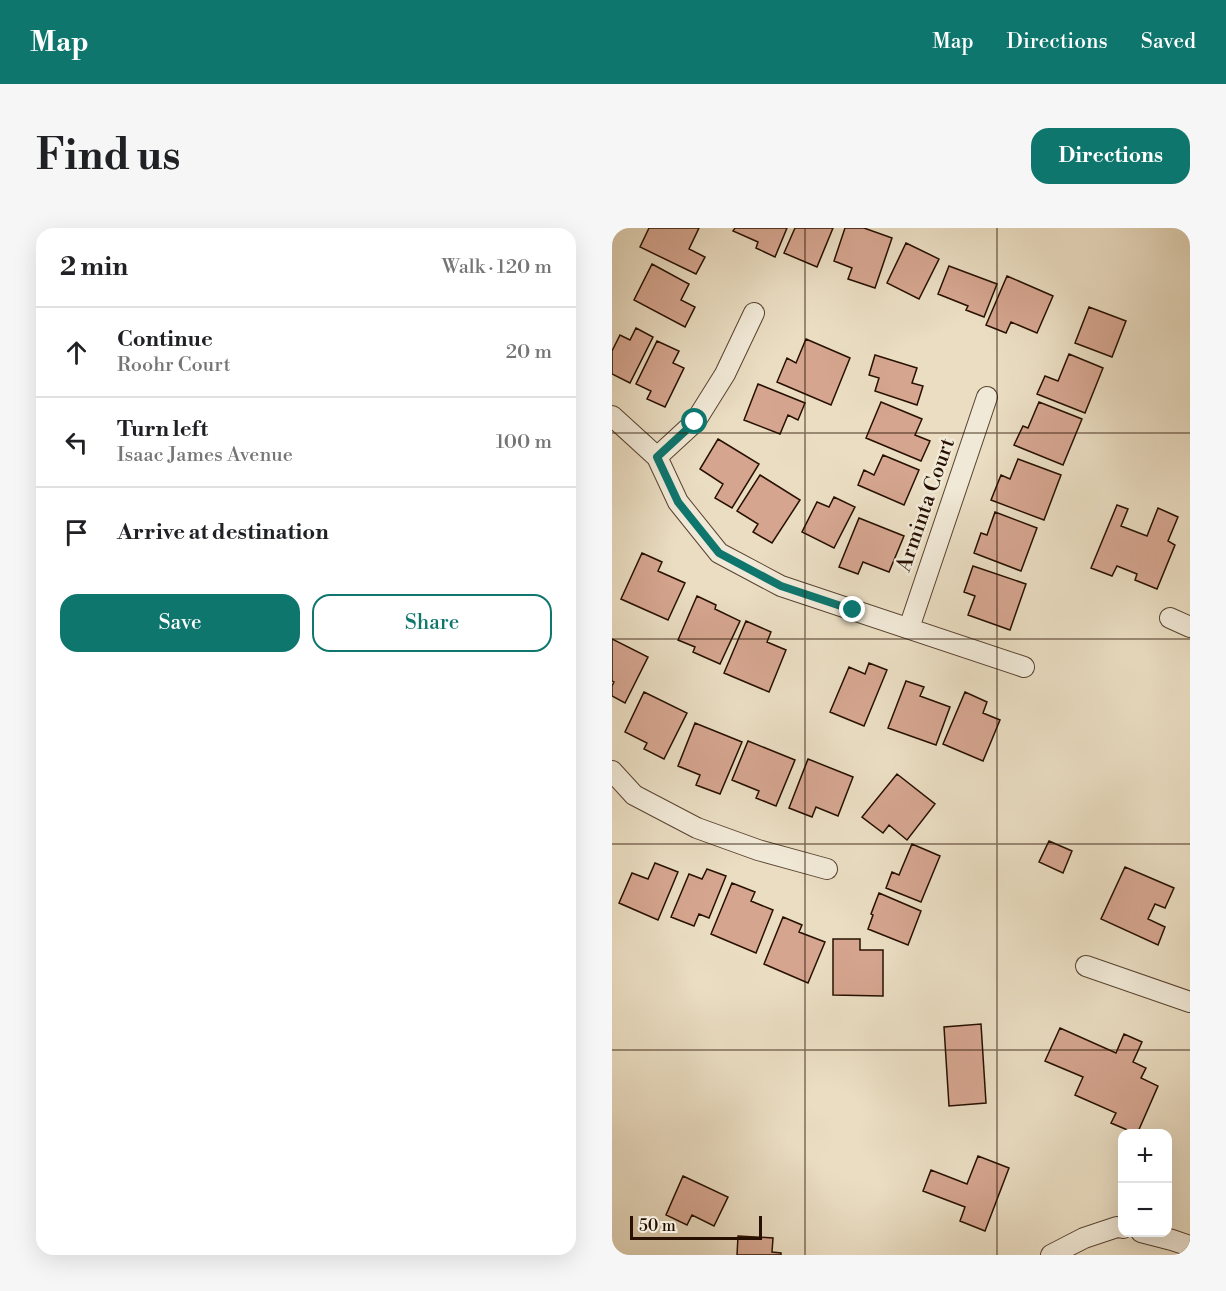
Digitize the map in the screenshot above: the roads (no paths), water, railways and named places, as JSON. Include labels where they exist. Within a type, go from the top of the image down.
[{"type":"street","points":[[657,457],[695,422],[725,374],[754,313]]},
{"type":"street","name":"Arminta Court","points":[[909,628],[987,397]]},
{"type":"street","points":[[612,416],[657,457],[678,502],[719,553],[781,586],[1024,667]]},
{"type":"street","points":[[1170,618],[1190,627]]},
{"type":"street","points":[[612,771],[634,795],[697,828],[758,850],[827,869]]},
{"type":"street","points":[[1086,966],[1190,1002]]},
{"type":"street","points":[[1051,1255],[1084,1238],[1118,1227]]},
{"type":"street","points":[[1159,1237],[1190,1246]]}]
